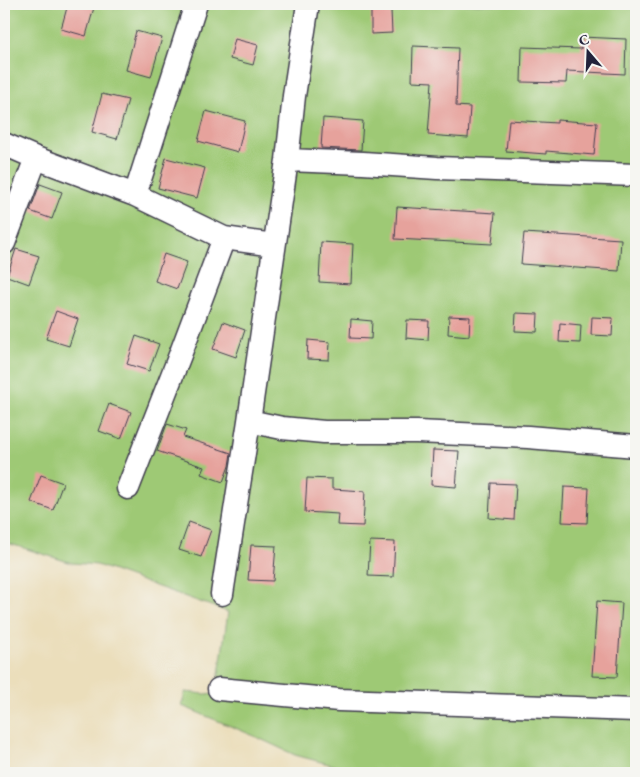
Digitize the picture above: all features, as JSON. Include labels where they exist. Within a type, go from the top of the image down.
[{"type":"lane","points":[[135,195],[196,4]]},
{"type":"lane","points":[[222,594],[249,421],[308,4]]},
{"type":"lane","points":[[4,144],[135,195],[224,238],[274,246]]},
{"type":"lane","points":[[4,243],[36,158]]},
{"type":"lane","points":[[287,160],[437,168],[636,175]]},
{"type":"lane","points":[[128,488],[224,238]]},
{"type":"lane","points":[[249,421],[282,428],[324,432],[417,432],[528,437],[636,446]]},
{"type":"lane","points":[[219,689],[338,700],[636,710]]},
{"type":"green space","points":[[4,4],[636,4],[636,773],[362,773],[295,755],[182,706],[185,692],[216,695],[228,612],[97,565],[72,563],[4,542]]},
{"type":"building","points":[[68,4],[95,4],[86,36],[61,29]]},
{"type":"building","points":[[371,10],[391,10],[392,33],[371,34]]},
{"type":"building","points":[[136,31],[162,38],[151,77],[126,70]]},
{"type":"building","points":[[581,37],[626,39],[625,74],[567,71],[566,83],[521,82],[522,47],[581,49]]},
{"type":"building","points":[[235,39],[258,45],[253,65],[230,59]]},
{"type":"building","points":[[413,46],[458,48],[456,106],[470,107],[468,138],[428,135],[432,82],[412,81]]},
{"type":"building","points":[[102,94],[128,100],[117,139],[92,132]]},
{"type":"building","points":[[206,111],[245,121],[238,152],[198,141]]},
{"type":"building","points":[[323,118],[363,121],[361,150],[321,148]]},
{"type":"building","points":[[509,120],[557,123],[557,120],[597,123],[594,155],[546,151],[546,154],[506,151]]},
{"type":"building","points":[[166,158],[205,168],[197,198],[158,188]]},
{"type":"building","points":[[40,184],[62,192],[52,219],[30,211]]},
{"type":"building","points":[[397,207],[495,213],[492,244],[395,239]]},
{"type":"building","points":[[524,233],[621,239],[619,271],[521,264]]},
{"type":"building","points":[[321,242],[353,244],[351,284],[319,282]]},
{"type":"building","points":[[16,249],[39,256],[29,284],[7,276]]},
{"type":"building","points":[[164,254],[187,262],[177,289],[155,281]]},
{"type":"building","points":[[56,311],[78,319],[69,346],[46,339]]},
{"type":"building","points":[[516,313],[538,314],[537,332],[515,331]]},
{"type":"building","points":[[449,316],[470,317],[469,336],[448,334]]},
{"type":"building","points":[[592,317],[613,318],[612,336],[591,335]]},
{"type":"building","points":[[351,319],[372,321],[371,339],[350,338]]},
{"type":"building","points":[[407,320],[429,321],[428,340],[406,338]]},
{"type":"building","points":[[223,322],[245,330],[236,357],[213,349]]},
{"type":"building","points":[[560,323],[581,325],[580,343],[559,342]]},
{"type":"building","points":[[136,336],[159,344],[149,371],[127,364]]},
{"type":"building","points":[[308,340],[330,342],[329,360],[307,359]]},
{"type":"building","points":[[109,404],[131,412],[121,439],[99,431]]},
{"type":"building","points":[[167,424],[186,430],[183,437],[231,453],[229,466],[223,482],[201,474],[204,467],[157,451]]},
{"type":"building","points":[[433,450],[459,451],[456,487],[431,485]]},
{"type":"building","points":[[41,475],[63,483],[53,510],[31,502]]},
{"type":"building","points":[[307,478],[332,479],[332,489],[365,491],[363,526],[337,525],[338,514],[305,512]]},
{"type":"building","points":[[491,483],[516,484],[514,520],[489,518]]},
{"type":"building","points":[[564,487],[589,488],[587,523],[562,522]]},
{"type":"building","points":[[189,522],[211,530],[201,557],[179,550]]},
{"type":"building","points":[[370,541],[395,542],[393,577],[368,576]]},
{"type":"building","points":[[251,545],[276,546],[273,581],[248,580]]},
{"type":"building","points":[[597,601],[622,603],[617,677],[592,676]]}]
